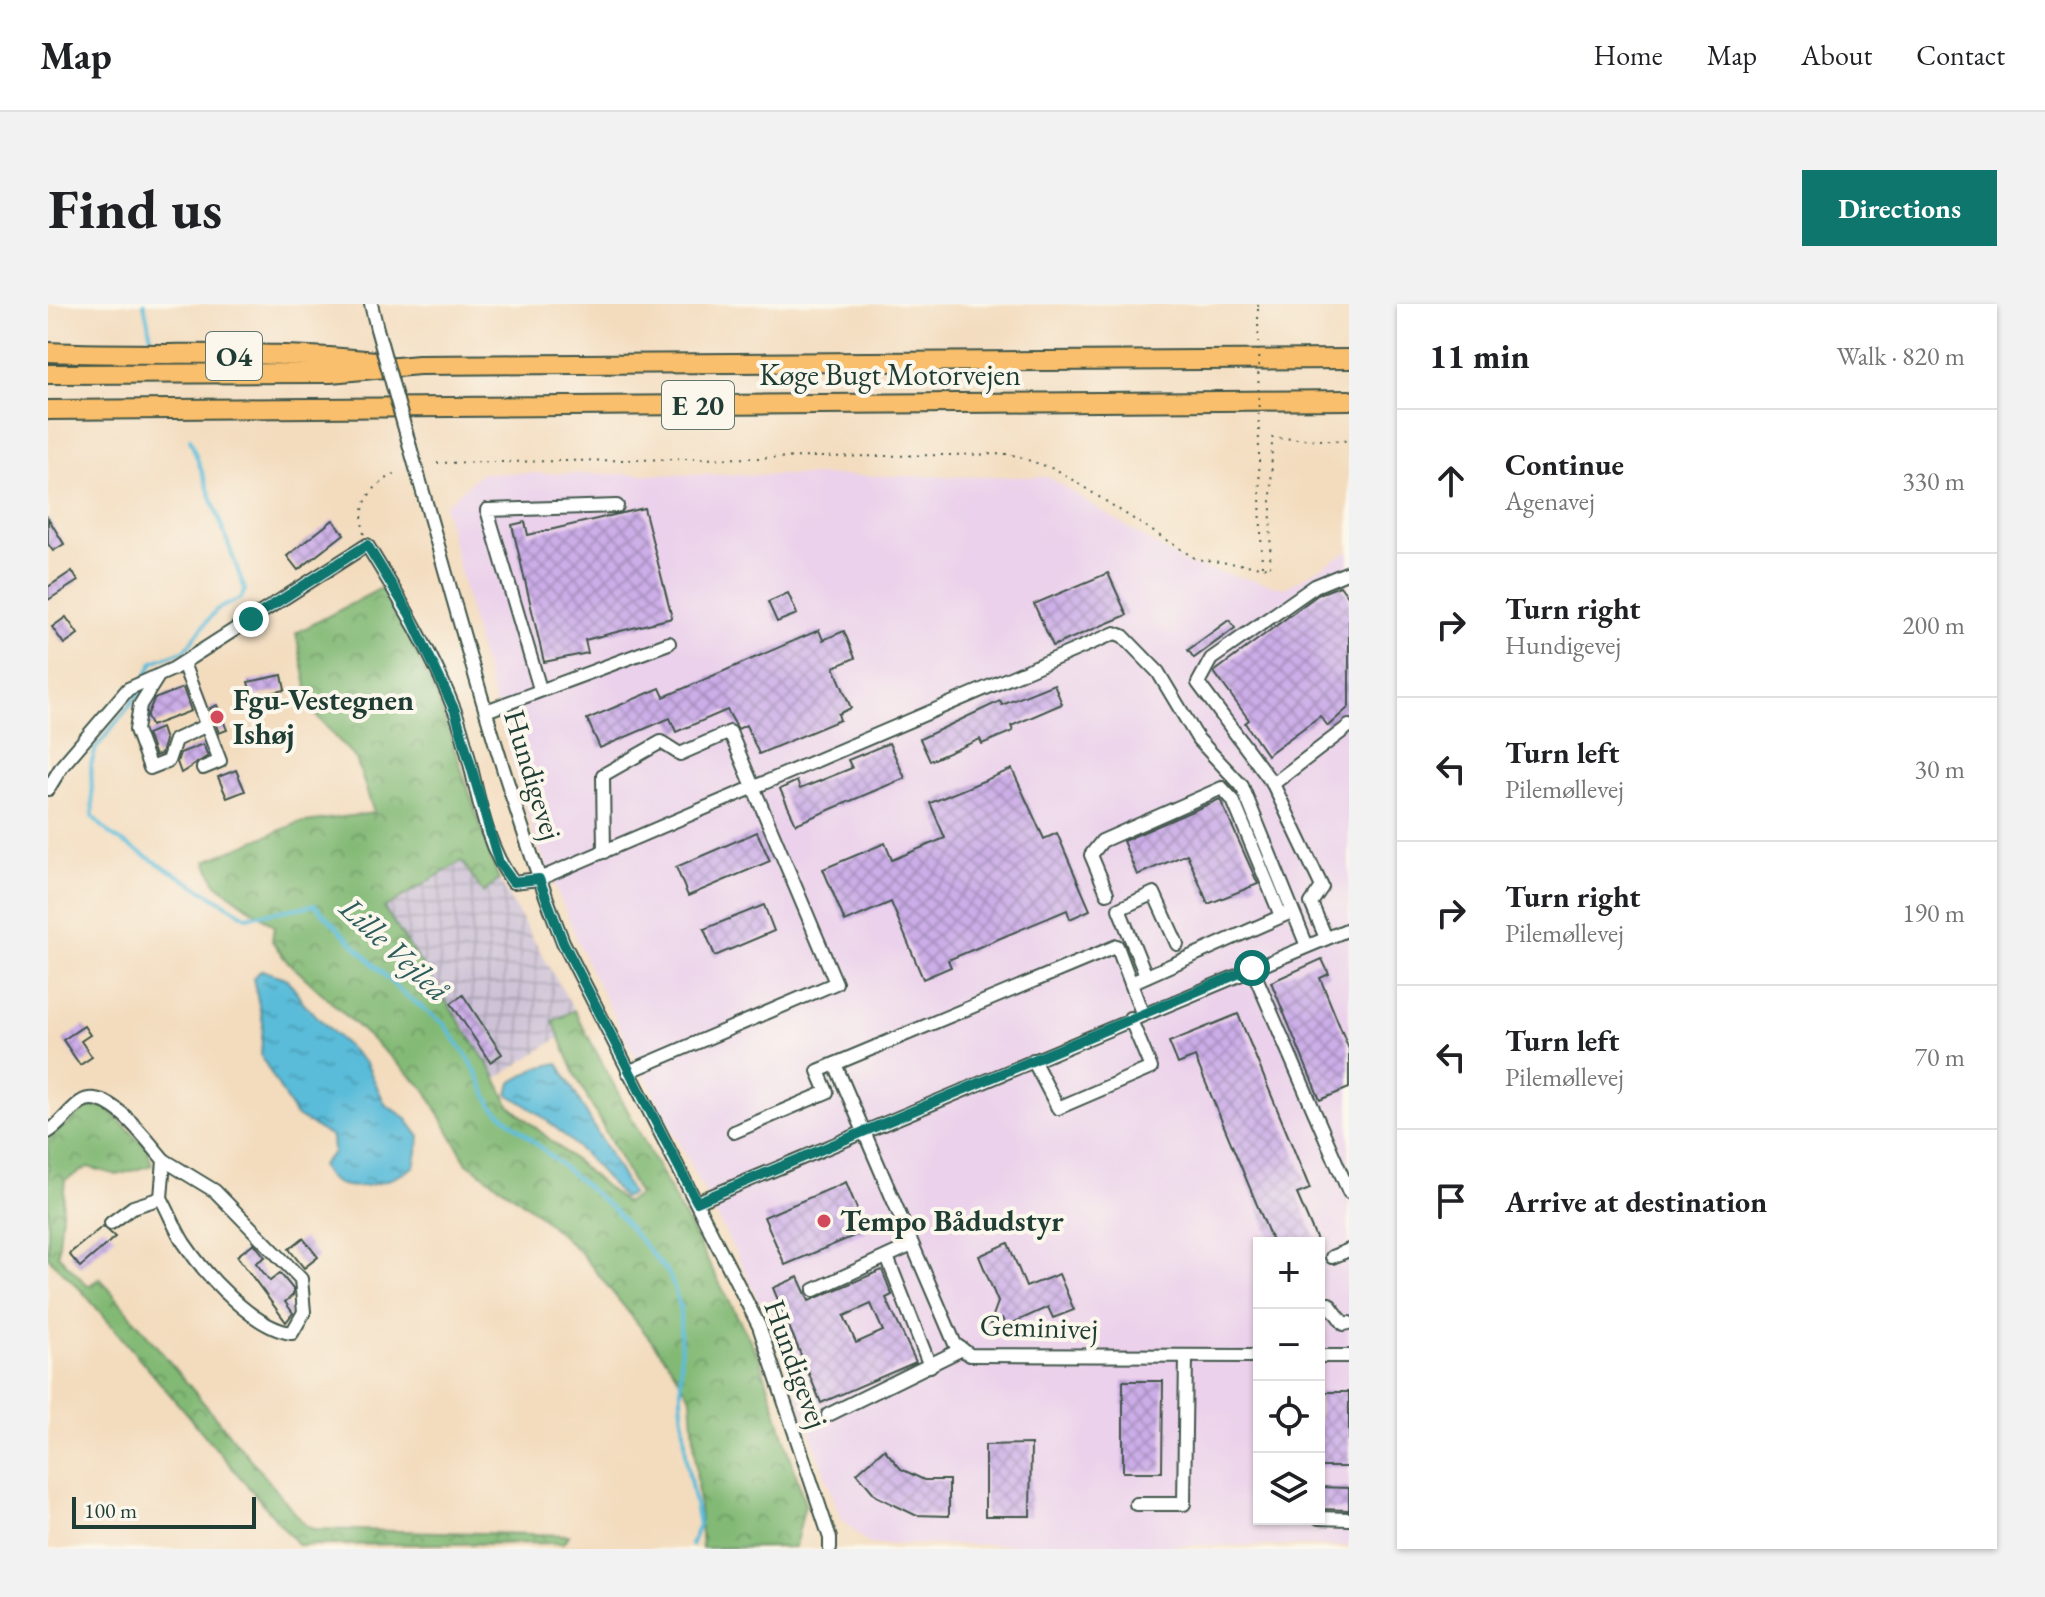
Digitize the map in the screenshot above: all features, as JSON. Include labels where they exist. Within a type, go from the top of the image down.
[{"type":"highway","name":"O4","points":[[48,352],[128,356],[331,356],[419,365]]},
{"type":"highway","name":"Køge Bugt Motorvejen","points":[[48,374],[330,373],[419,365],[1349,359]]},
{"type":"highway","name":"Køge Bugt Motorvejen","points":[[48,410],[1349,400]]},
{"type":"street","name":"Hundigevej","points":[[371,304],[486,711],[539,879],[563,942],[759,1326],[830,1538],[830,1549]]},
{"type":"street","points":[[540,689],[487,510],[617,506]]},
{"type":"street","points":[[48,789],[62,766],[128,689],[157,678],[183,663],[367,545],[409,613],[455,711],[499,863],[513,882],[539,879],[1115,633],[1158,672],[1198,739],[1242,786],[1288,913]]},
{"type":"street","points":[[1326,938],[1311,903],[1322,887],[1273,784],[1198,683],[1211,659],[1315,586],[1349,572]]},
{"type":"street","points":[[486,711],[669,643]]},
{"type":"street","points":[[183,663],[220,761],[203,768]]},
{"type":"street","points":[[157,678],[140,705],[136,730],[150,768],[168,761],[175,740],[205,726]]},
{"type":"street","points":[[1273,784],[1349,726]]},
{"type":"street","points":[[604,852],[603,775],[661,742],[680,754],[730,732],[836,983],[628,1072]]},
{"type":"street","points":[[1107,893],[1091,855],[1102,841],[1222,788],[1233,800],[1307,946]]},
{"type":"street","points":[[1146,976],[1119,909],[1154,893],[1177,944]]},
{"type":"street","points":[[1131,983],[1288,913]]},
{"type":"street","points":[[697,1202],[1349,929]]},
{"type":"street","points":[[734,1132],[827,1092],[818,1071],[1117,946],[1131,983],[1136,1016],[1151,1068],[1058,1108],[1033,1060]]},
{"type":"street","points":[[1252,968],[1349,1192]]},
{"type":"street","name":"Geminivej","points":[[835,1064],[955,1344],[970,1355],[1253,1356]]},
{"type":"street","points":[[48,1132],[82,1101],[94,1098],[113,1105],[164,1160],[215,1191],[301,1279],[304,1312],[292,1333],[275,1331],[242,1307],[184,1242],[161,1198],[164,1160]]},
{"type":"street","points":[[111,1223],[133,1207],[161,1198]]},
{"type":"street","points":[[814,1290],[912,1245]]},
{"type":"street","points":[[1332,1257],[1349,1250]]},
{"type":"street","points":[[887,1257],[930,1366]]},
{"type":"street","points":[[1329,1304],[1344,1324],[1349,1323]]},
{"type":"street","points":[[828,1415],[962,1349]]},
{"type":"street","points":[[1136,1504],[1184,1504],[1186,1356]]},
{"type":"street","points":[[1325,1356],[1349,1356]]},
{"type":"street","points":[[1325,1518],[1349,1519]]},
{"type":"path","points":[[1258,304],[1262,568]]},
{"type":"path","points":[[437,463],[1010,454],[1057,470],[1196,559],[1270,568],[1272,438],[1349,441]]},
{"type":"path","points":[[367,545],[360,517],[363,504],[382,480],[398,472]]},
{"type":"shaded area","points":[[481,473],[1048,477],[1186,564],[1285,588],[1349,551],[1349,1546],[869,1544],[841,1519],[781,1350],[742,1265],[588,965],[535,838],[478,645],[444,506]]},
{"type":"shaded area","points":[[463,860],[483,892],[499,880],[574,1010],[554,1021],[560,1037],[496,1079],[384,908]]},
{"type":"green space","points":[[385,586],[437,697],[499,880],[483,893],[462,861],[384,908],[493,1072],[509,1105],[625,1203],[639,1195],[575,1074],[553,1021],[574,1010],[760,1359],[805,1504],[795,1547],[702,1548],[691,1398],[667,1360],[581,1253],[535,1211],[467,1163],[425,1089],[285,959],[272,941],[274,926],[216,884],[206,861],[298,823],[374,813],[356,759],[312,711],[296,633]]},
{"type":"green space","points":[[105,1106],[147,1148],[152,1165],[117,1175],[88,1167],[65,1180],[58,1255],[88,1286],[100,1278],[305,1525],[313,1529],[569,1535],[563,1543],[298,1545],[83,1292],[48,1257],[48,1139],[87,1108]]},
{"type":"water","points":[[262,970],[288,979],[305,1005],[367,1065],[385,1104],[405,1117],[420,1137],[414,1166],[391,1179],[363,1186],[337,1183],[327,1176],[321,1165],[333,1153],[332,1137],[295,1115],[261,1056],[263,1023],[253,978]]},
{"type":"water","points":[[558,1063],[632,1194],[623,1198],[570,1140],[541,1115],[508,1094],[511,1083],[537,1068]]},
{"type":"building","points":[[644,508],[672,618],[585,640],[588,653],[544,662],[512,525],[525,522],[528,535]]},
{"type":"building","points":[[48,518],[64,544],[53,551],[48,544]]},
{"type":"building","points":[[333,520],[344,534],[298,570],[287,556]]},
{"type":"building","points":[[72,571],[78,581],[48,600],[48,587]]},
{"type":"building","points":[[1108,573],[1127,615],[1053,646],[1034,604]]},
{"type":"building","points":[[1340,586],[1349,598],[1349,707],[1328,726],[1320,716],[1267,755],[1245,723],[1249,720],[1214,672],[1319,594]]},
{"type":"building","points":[[788,593],[797,614],[777,622],[768,602]]},
{"type":"building","points":[[66,617],[78,634],[64,644],[52,627]]},
{"type":"building","points":[[1229,620],[1235,628],[1194,658],[1188,650]]},
{"type":"building","points":[[819,630],[823,640],[844,631],[855,658],[834,667],[851,708],[838,714],[840,720],[759,754],[746,725],[738,729],[727,710],[676,732],[670,718],[600,748],[587,719],[660,688],[664,697]]},
{"type":"building","points":[[282,675],[285,690],[252,697],[248,682]]},
{"type":"building","points":[[1054,684],[1062,704],[1011,726],[1013,731],[982,744],[980,739],[930,761],[920,739],[1000,701],[1002,705]]},
{"type":"building","points":[[183,688],[191,711],[151,726],[147,716],[154,699]]},
{"type":"building","points":[[217,705],[227,730],[219,733],[210,708]]},
{"type":"building","points":[[161,728],[165,740],[161,754],[155,756],[147,734]]},
{"type":"building","points":[[889,743],[905,778],[796,824],[780,789],[797,781],[800,789],[852,768],[848,760]]},
{"type":"building","points":[[203,744],[208,756],[181,773],[177,762],[180,753]]},
{"type":"building","points":[[1012,769],[1044,839],[1057,833],[1090,910],[1070,919],[1067,910],[948,960],[951,967],[923,979],[891,902],[845,922],[823,869],[885,843],[892,860],[945,838],[930,803]]},
{"type":"building","points":[[236,770],[245,791],[227,798],[218,777]]},
{"type":"building","points":[[1220,799],[1258,884],[1208,904],[1187,854],[1137,875],[1123,841]]},
{"type":"building","points":[[757,832],[770,861],[688,896],[676,867]]},
{"type":"building","points":[[764,905],[774,931],[715,956],[704,929]]},
{"type":"building","points":[[1322,959],[1329,974],[1320,978],[1349,1049],[1349,1088],[1320,1100],[1271,982]]},
{"type":"building","points":[[463,995],[502,1054],[490,1062],[451,1003]]},
{"type":"building","points":[[1238,1014],[1310,1189],[1297,1194],[1315,1237],[1270,1237],[1195,1057],[1178,1064],[1169,1042]]},
{"type":"building","points":[[84,1026],[90,1035],[81,1041],[92,1057],[80,1065],[63,1040]]},
{"type":"building","points":[[846,1182],[866,1231],[785,1265],[764,1217]]},
{"type":"building","points":[[103,1226],[115,1237],[80,1267],[69,1254]]},
{"type":"building","points":[[303,1238],[318,1257],[304,1268],[289,1249]]},
{"type":"building","points":[[254,1243],[265,1257],[256,1263],[270,1281],[280,1273],[293,1289],[293,1295],[285,1302],[293,1313],[286,1322],[237,1256]]},
{"type":"building","points":[[1008,1243],[1026,1287],[1059,1274],[1074,1310],[1053,1318],[1048,1307],[1006,1326],[1002,1318],[990,1324],[998,1302],[979,1256]]},
{"type":"building","points":[[882,1270],[892,1295],[886,1298],[916,1362],[821,1403],[773,1288],[798,1277],[809,1301]],"holes":[[[871,1304],[883,1331],[856,1343],[844,1316]]]},
{"type":"building","points":[[1123,1381],[1163,1381],[1162,1472],[1123,1472]]},
{"type":"building","points":[[1325,1392],[1349,1392],[1349,1467],[1325,1467]]},
{"type":"building","points":[[1031,1444],[1030,1516],[985,1516],[985,1445]]},
{"type":"building","points":[[884,1449],[901,1469],[924,1480],[949,1480],[949,1516],[915,1515],[876,1496],[857,1473]]},
{"type":"building","points":[[1325,1487],[1349,1488],[1349,1510],[1325,1509]]},
{"type":"waterway","name":"Lille Vejleå","points":[[144,304],[151,337]]},
{"type":"waterway","name":"Lille Vejleå","points":[[145,678],[153,662],[185,650],[216,610],[241,598],[245,590],[190,439]]},
{"type":"waterway","name":"Lille Vejleå","points":[[142,690],[96,748],[91,765],[93,817],[111,835],[247,917],[315,905],[400,991],[444,1024],[471,1062],[492,1106],[615,1211],[669,1274],[680,1306],[681,1399],[687,1464],[699,1525],[691,1545]]},
{"type":"place","name":"Fgu-Vestegnen Ishøj","points":[[217,717]]},
{"type":"place","name":"Tempo Bådudstyr","points":[[824,1221]]},
{"type":"route","points":[[251,619],[367,545],[409,613],[455,711],[472,761],[491,843],[499,863],[513,882],[539,879],[563,942],[697,1202],[1252,968]]}]
